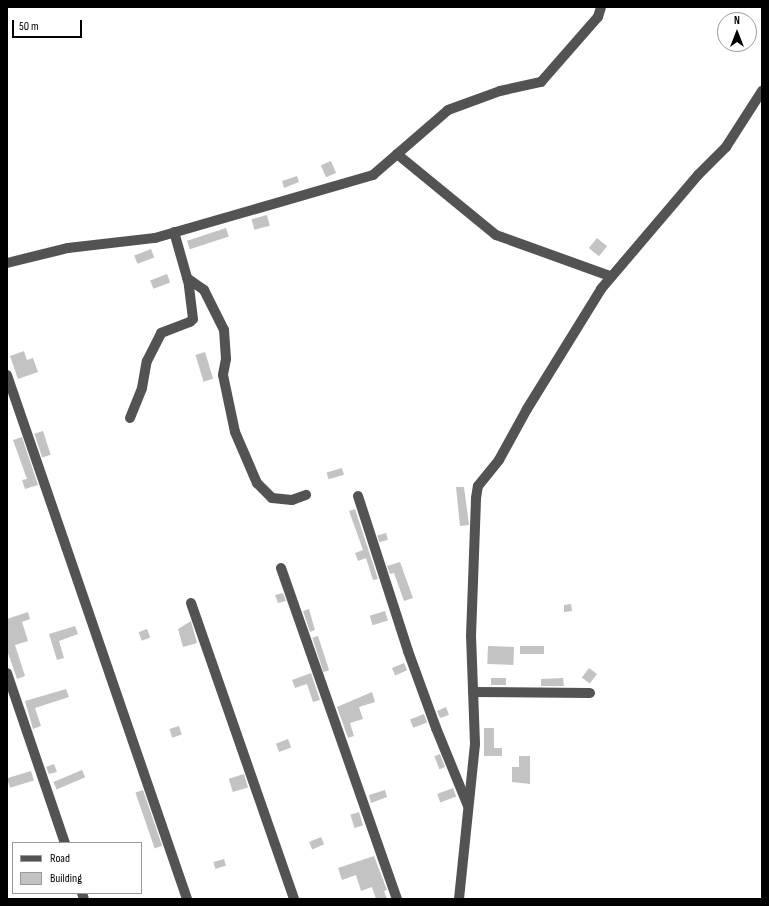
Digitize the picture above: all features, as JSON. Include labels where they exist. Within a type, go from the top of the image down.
[{"type":"street","points":[[7,263],[68,248],[155,238],[373,175],[448,110],[500,91],[541,82],[598,17],[601,7]]},
{"type":"street","points":[[459,899],[475,744],[471,636],[478,486],[500,460],[527,409],[610,276],[698,175],[726,147],[762,91]]},
{"type":"street","points":[[397,154],[496,234],[610,276]]},
{"type":"street","points":[[130,418],[142,388],[147,361],[161,333],[190,322],[193,318],[187,278],[174,232]]},
{"type":"street","points":[[187,278],[204,290],[224,330],[226,359],[223,376],[236,432],[257,483],[272,498],[292,500],[306,495]]},
{"type":"street","points":[[7,375],[187,899]]},
{"type":"street","points":[[358,496],[408,651],[436,728],[469,808]]},
{"type":"street","points":[[281,568],[397,899]]},
{"type":"street","points":[[191,603],[294,899]]},
{"type":"street","points":[[7,673],[65,842]]},
{"type":"street","points":[[473,692],[590,693]]},
{"type":"building","points":[[331,161],[336,173],[326,177],[321,165]]},
{"type":"building","points":[[297,176],[299,182],[284,188],[282,181]]},
{"type":"building","points":[[267,215],[270,226],[254,230],[252,219]]},
{"type":"building","points":[[226,228],[229,237],[190,249],[187,241]]},
{"type":"building","points":[[597,238],[607,246],[599,256],[589,248]]},
{"type":"building","points":[[151,249],[154,257],[137,264],[134,255]]},
{"type":"building","points":[[167,274],[170,282],[153,289],[150,280]]},
{"type":"building","points":[[24,351],[27,360],[33,358],[38,372],[18,379],[10,356]]},
{"type":"building","points":[[205,352],[213,379],[204,382],[195,355]]},
{"type":"building","points":[[43,431],[51,455],[42,458],[34,434]]},
{"type":"building","points":[[22,437],[38,485],[25,489],[22,480],[27,479],[13,440]]},
{"type":"building","points":[[342,468],[344,475],[329,479],[327,472]]},
{"type":"building","points":[[456,487],[464,487],[469,525],[460,526]]},
{"type":"building","points":[[355,509],[378,579],[373,580],[366,558],[358,561],[355,553],[363,550],[349,511]]},
{"type":"building","points":[[386,533],[388,540],[379,542],[377,535]]},
{"type":"building","points":[[400,562],[413,598],[404,601],[394,573],[390,574],[387,566]]},
{"type":"building","points":[[283,593],[286,601],[278,603],[275,595]]},
{"type":"building","points":[[571,604],[572,611],[564,612],[564,605]]},
{"type":"building","points":[[309,609],[315,630],[310,632],[303,611]]},
{"type":"building","points":[[385,611],[388,621],[373,625],[370,616]]},
{"type":"building","points":[[28,612],[30,619],[22,622],[28,641],[15,645],[25,676],[17,679],[7,650],[7,619]]},
{"type":"building","points":[[191,621],[197,643],[183,647],[178,629]]},
{"type":"building","points":[[75,626],[78,634],[59,641],[64,658],[57,660],[49,634]]},
{"type":"building","points":[[147,629],[150,637],[142,641],[139,632]]},
{"type":"building","points":[[318,636],[329,670],[323,672],[312,638]]},
{"type":"building","points":[[488,646],[514,647],[513,665],[487,664]]},
{"type":"building","points":[[520,646],[544,646],[544,654],[520,654]]},
{"type":"building","points":[[404,663],[407,670],[395,675],[392,668]]},
{"type":"building","points":[[589,668],[597,674],[590,684],[582,678]]},
{"type":"building","points":[[311,673],[320,700],[313,702],[307,684],[295,688],[292,680]]},
{"type":"building","points":[[491,678],[506,678],[506,685],[491,685]]},
{"type":"building","points":[[563,678],[564,686],[541,686],[541,679]]},
{"type":"building","points":[[66,689],[69,697],[35,708],[41,726],[33,729],[25,701]]},
{"type":"building","points":[[372,692],[375,702],[359,707],[363,719],[350,723],[354,736],[348,738],[337,707]]},
{"type":"building","points":[[446,707],[449,715],[440,718],[437,711]]},
{"type":"building","points":[[424,714],[427,722],[413,728],[410,719]]},
{"type":"building","points":[[179,726],[182,735],[172,738],[169,729]]},
{"type":"building","points":[[484,728],[494,728],[494,748],[502,748],[502,756],[484,756]]},
{"type":"building","points":[[288,739],[291,747],[279,752],[276,744]]},
{"type":"building","points":[[440,754],[445,767],[439,769],[434,756]]},
{"type":"building","points":[[519,756],[530,756],[530,784],[512,782],[512,767],[519,767]]},
{"type":"building","points":[[54,764],[57,772],[49,774],[46,767]]},
{"type":"building","points":[[82,770],[85,777],[57,789],[53,782]]},
{"type":"building","points":[[31,771],[34,781],[10,788],[7,778]]},
{"type":"building","points":[[244,774],[248,787],[233,792],[229,779]]},
{"type":"building","points":[[453,788],[456,796],[440,802],[437,794]]},
{"type":"building","points":[[143,790],[162,846],[155,848],[135,793]]},
{"type":"building","points":[[385,790],[387,797],[371,803],[369,795]]},
{"type":"building","points":[[359,812],[363,825],[354,828],[350,815]]},
{"type":"building","points":[[321,837],[324,844],[312,849],[309,842]]},
{"type":"building","points":[[374,856],[387,890],[384,891],[387,899],[376,899],[372,887],[361,891],[356,875],[342,880],[338,868]]},
{"type":"building","points":[[224,859],[226,866],[215,869],[213,862]]}]
